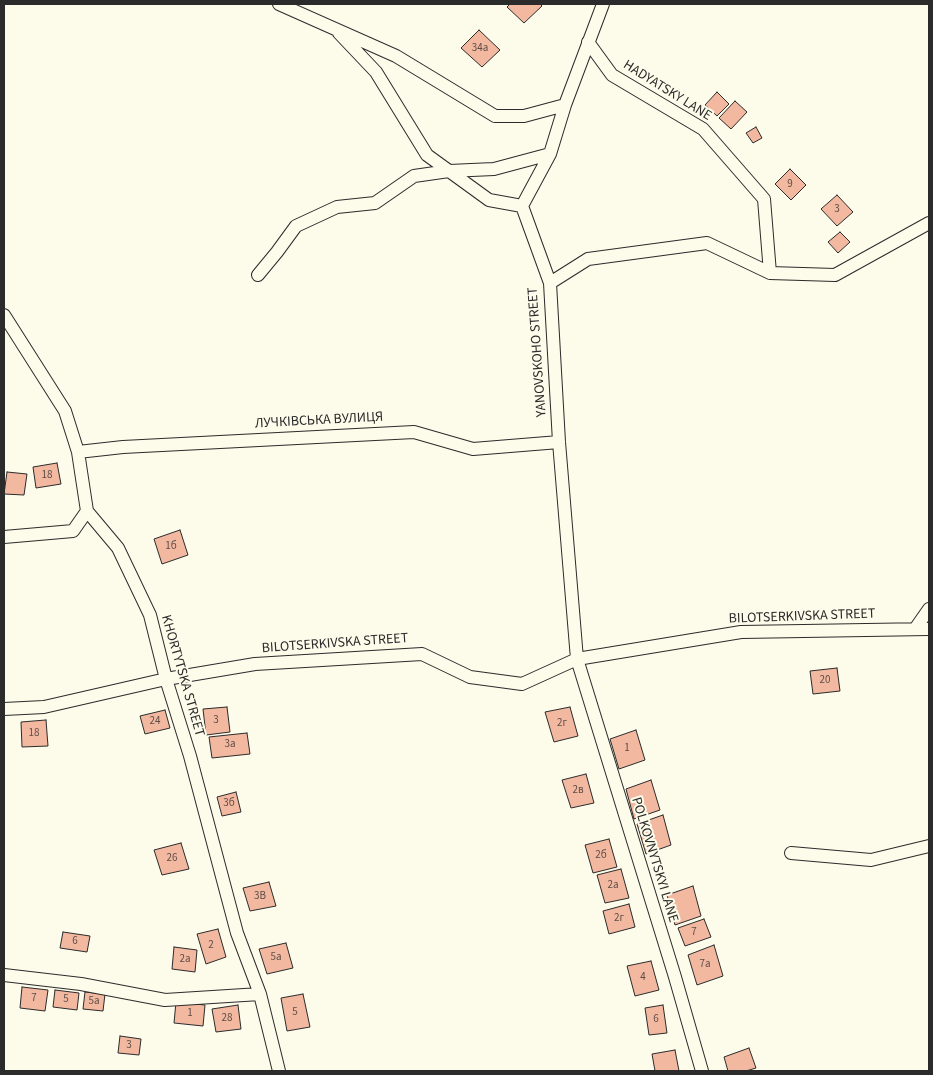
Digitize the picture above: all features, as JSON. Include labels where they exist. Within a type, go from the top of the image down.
[{"type":"street","points":[[279,4],[396,56],[495,116],[524,116],[564,105]]},
{"type":"street","points":[[336,30],[376,72],[427,156],[489,200],[522,206],[550,154],[564,105],[603,4]]},
{"type":"street","name":"HADYATSKY LANE","points":[[588,42],[612,75],[703,129],[764,199],[770,273]]},
{"type":"street","points":[[258,275],[296,226],[337,207],[375,203],[414,176],[449,171],[494,169],[550,154]]},
{"type":"street","name":"YANOVSKOHO STREET","points":[[522,206],[550,282],[559,442],[577,658]]},
{"type":"street","points":[[550,282],[588,258],[706,243],[770,273],[835,276],[929,223]]},
{"type":"street","points":[[4,315],[65,411],[78,452],[87,511],[73,532],[4,537]]},
{"type":"street","name":"ЛУЧКІВСЬКА ВУЛИЦЯ","points":[[78,452],[123,447],[414,432],[473,449],[559,442]]},
{"type":"street","name":"KHORTYTSKA STREET","points":[[87,511],[118,548],[150,615],[237,933],[260,994],[279,1071]]},
{"type":"street","points":[[915,629],[929,609]]},
{"type":"street","name":"BILOTSERKIVSKA STREET","points":[[4,710],[44,707],[166,679],[255,664],[422,654],[470,677],[522,684],[577,658],[742,632],[929,629]]},
{"type":"street","name":"POLKOVNYTSKYI LANE","points":[[577,658],[702,1071]]},
{"type":"street","points":[[791,853],[871,860],[929,846]]},
{"type":"street","points":[[4,975],[81,984],[165,1000],[260,994]]},
{"type":"building","points":[[510,4],[540,4],[542,6],[524,23],[507,7]]},
{"type":"building","points":[[479,30],[500,50],[482,67],[461,48]]},
{"type":"building","points":[[717,92],[729,104],[717,116],[705,105]]},
{"type":"building","points":[[735,101],[747,112],[731,129],[719,118]]},
{"type":"building","points":[[756,127],[762,138],[753,143],[746,133]]},
{"type":"building","points":[[790,169],[806,185],[791,200],[775,184]]},
{"type":"building","points":[[837,195],[853,212],[837,226],[821,209]]},
{"type":"building","points":[[840,232],[850,242],[838,253],[828,242]]},
{"type":"building","points":[[57,463],[61,484],[36,488],[33,467]]},
{"type":"building","points":[[7,472],[27,474],[24,495],[4,494]]},
{"type":"building","points":[[180,530],[188,555],[162,564],[154,539]]},
{"type":"building","points":[[837,668],[840,691],[813,694],[810,671]]},
{"type":"building","points":[[227,707],[230,732],[206,735],[203,709]]},
{"type":"building","points":[[570,707],[578,736],[554,742],[545,712]]},
{"type":"building","points":[[165,710],[170,728],[145,734],[140,716]]},
{"type":"building","points":[[46,720],[48,746],[22,747],[21,722]]},
{"type":"building","points":[[636,730],[645,760],[619,769],[610,739]]},
{"type":"building","points":[[247,733],[250,754],[212,758],[209,737]]},
{"type":"building","points":[[586,774],[594,803],[571,808],[562,780]]},
{"type":"building","points":[[651,780],[660,810],[634,819],[626,789]]},
{"type":"building","points":[[236,792],[241,812],[222,816],[217,797]]},
{"type":"building","points":[[663,815],[671,845],[646,854],[637,824]]},
{"type":"building","points":[[609,839],[617,867],[593,873],[585,845]]},
{"type":"building","points":[[181,843],[189,869],[162,875],[154,850]]},
{"type":"building","points":[[621,869],[629,898],[605,903],[597,875]]},
{"type":"building","points":[[269,882],[276,906],[250,911],[243,888]]},
{"type":"building","points":[[693,886],[701,916],[675,925],[667,895]]},
{"type":"building","points":[[629,904],[635,927],[609,934],[603,911]]},
{"type":"building","points":[[704,919],[711,937],[685,946],[678,928]]},
{"type":"building","points":[[218,929],[226,957],[206,964],[197,934]]},
{"type":"building","points":[[63,932],[90,936],[87,952],[60,948]]},
{"type":"building","points":[[286,943],[293,968],[267,974],[259,949]]},
{"type":"building","points":[[714,945],[723,976],[697,985],[688,955]]},
{"type":"building","points":[[174,947],[197,950],[195,972],[172,969]]},
{"type":"building","points":[[651,961],[659,990],[635,996],[627,966]]},
{"type":"building","points":[[22,987],[48,990],[45,1011],[20,1008]]},
{"type":"building","points":[[55,990],[79,993],[77,1010],[53,1007]]},
{"type":"building","points":[[85,992],[105,994],[103,1011],[83,1009]]},
{"type":"building","points":[[303,994],[310,1027],[287,1031],[281,998]]},
{"type":"building","points":[[176,1002],[205,1005],[203,1026],[174,1023]]},
{"type":"building","points":[[238,1005],[241,1029],[216,1032],[212,1009]]},
{"type":"building","points":[[663,1005],[667,1033],[649,1035],[645,1008]]},
{"type":"building","points":[[120,1036],[141,1039],[139,1055],[118,1053]]},
{"type":"building","points":[[749,1048],[756,1068],[746,1071],[728,1071],[724,1057]]},
{"type":"building","points":[[675,1050],[679,1071],[655,1071],[652,1054]]}]
